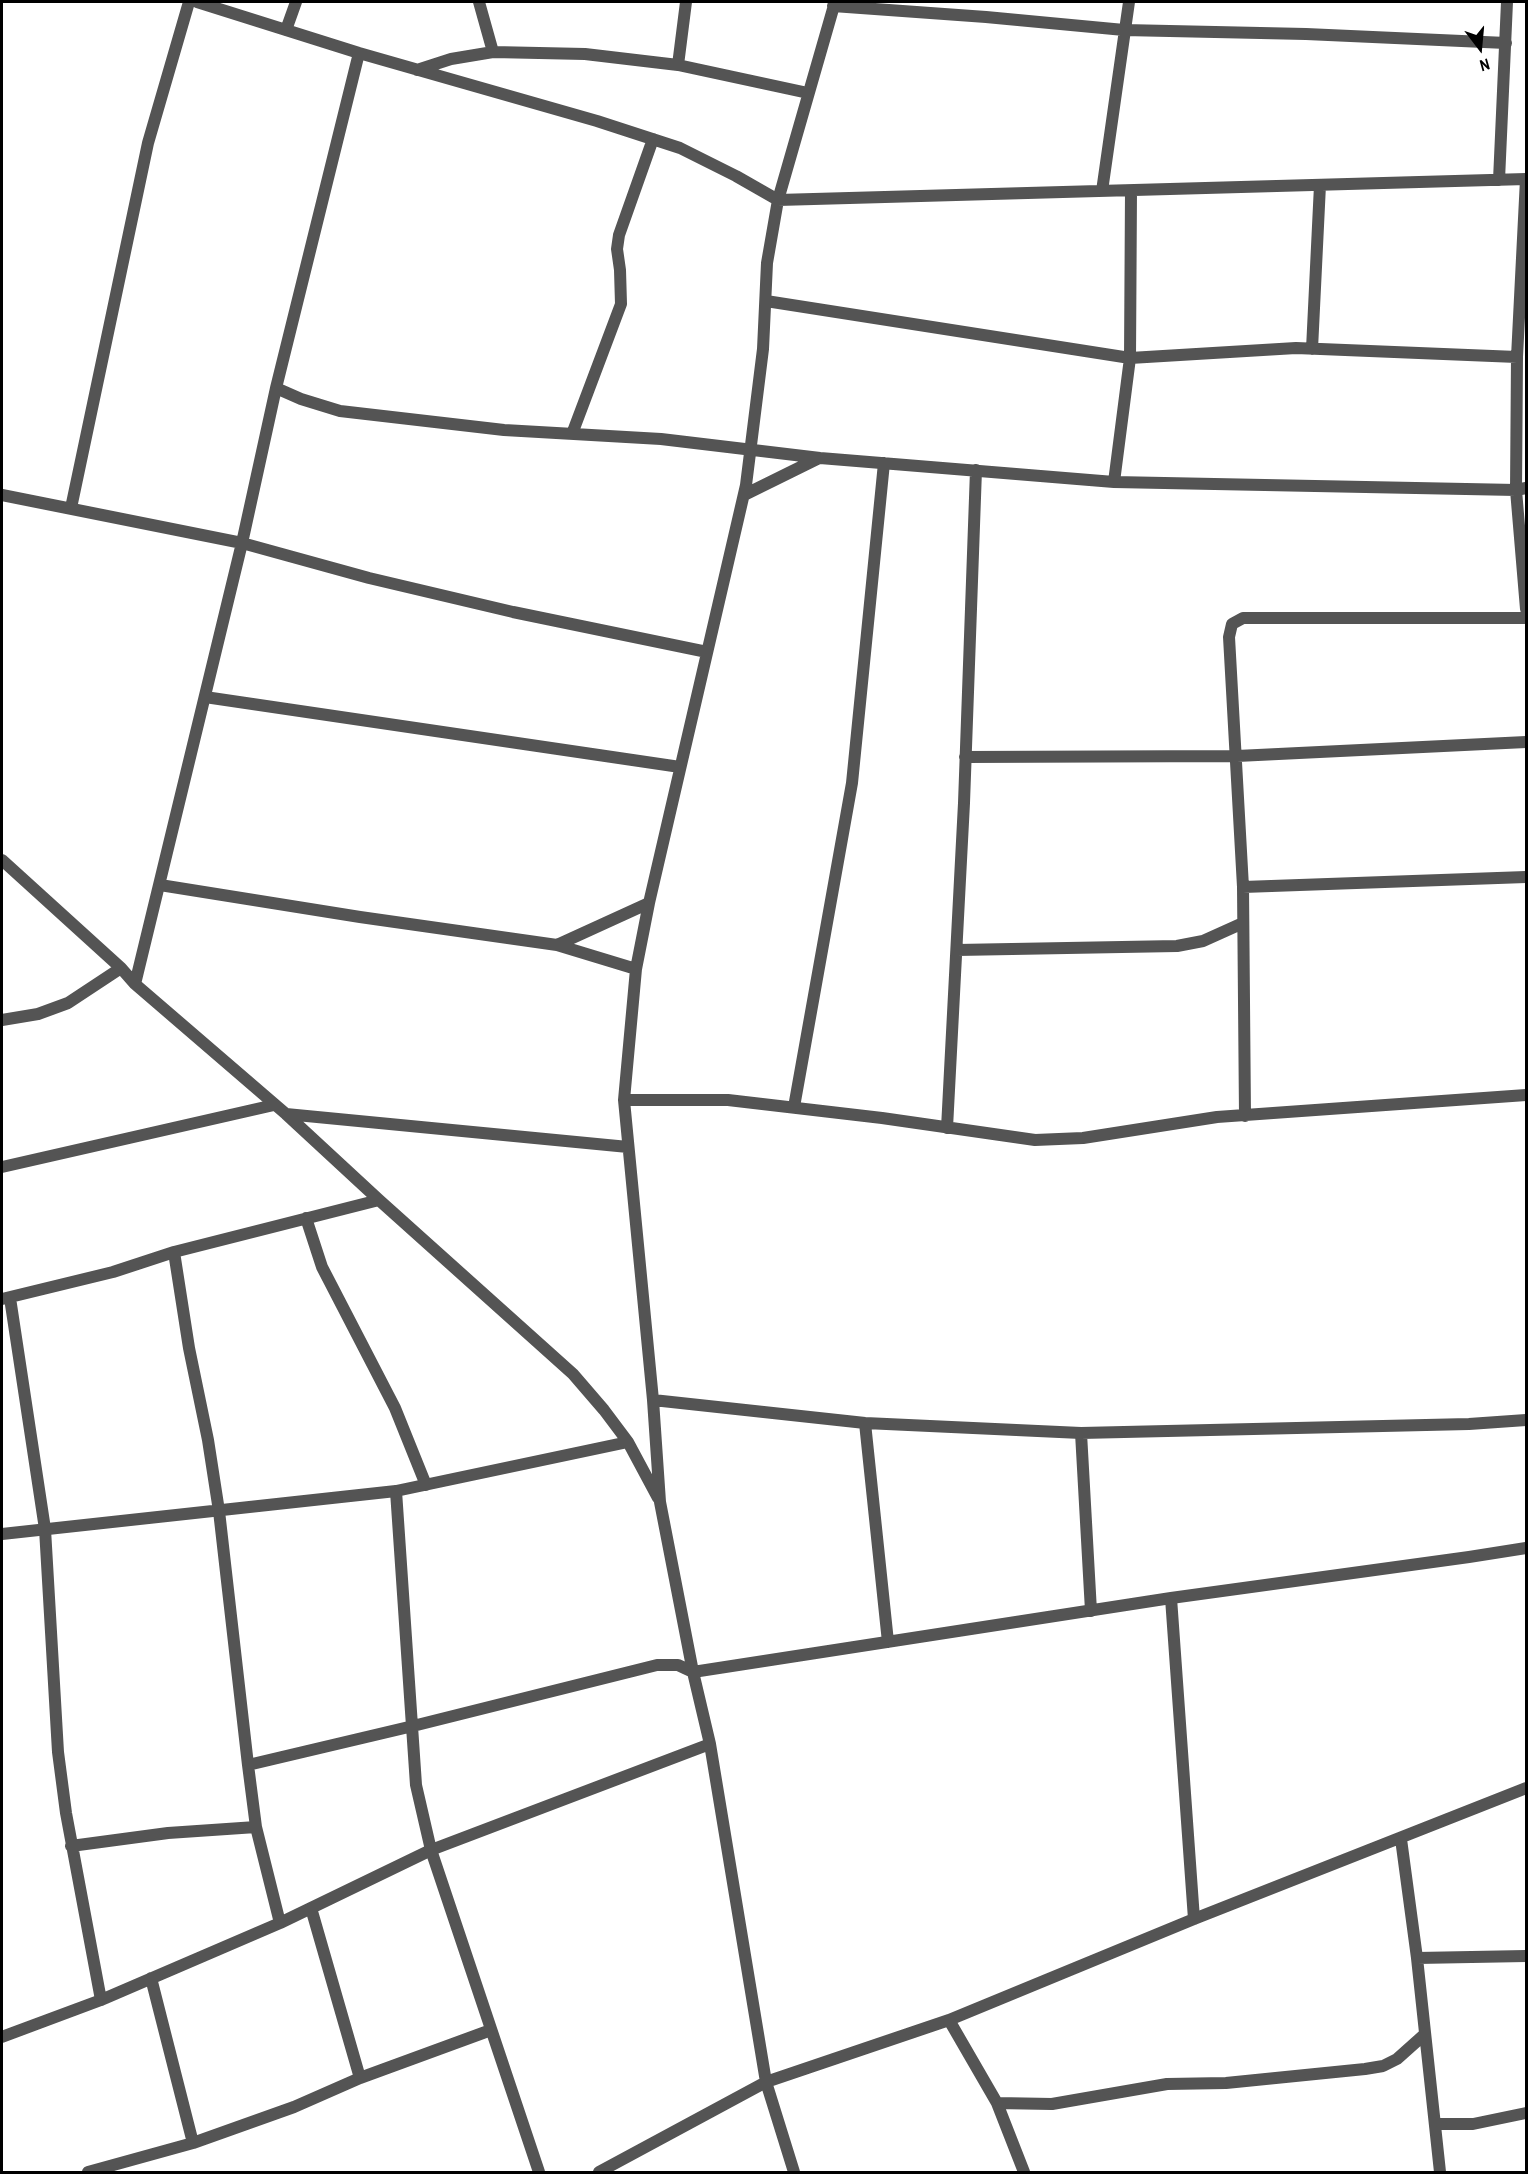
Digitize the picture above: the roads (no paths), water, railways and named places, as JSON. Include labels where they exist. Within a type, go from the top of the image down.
[{"type":"street","points":[[71,508],[148,143],[189,2]]},
{"type":"street","points":[[197,2],[359,53],[680,148],[778,200],[1526,179],[1517,357],[1527,609]]},
{"type":"street","points":[[286,30],[296,2]]},
{"type":"street","points":[[479,2],[494,52]]},
{"type":"street","points":[[678,65],[686,2]]},
{"type":"street","points":[[1102,191],[1129,2]]},
{"type":"street","points":[[1499,180],[1507,2]]},
{"type":"street","points":[[794,2172],[766,2082],[710,1744],[693,1672],[660,1502],[653,1400],[624,1100],[636,969],[649,903],[744,495],[763,349],[767,263],[778,200],[834,4],[1124,30],[1306,34],[1506,43]]},
{"type":"street","points":[[417,70],[451,59],[494,52],[585,54],[678,65],[808,93]]},
{"type":"street","points":[[135,984],[242,543],[276,388],[359,53]]},
{"type":"street","points":[[572,434],[621,304],[617,249],[619,235],[653,139]]},
{"type":"street","points":[[1312,349],[1320,185]]},
{"type":"street","points":[[1114,482],[1130,358],[1131,191]]},
{"type":"street","points":[[765,301],[1130,358],[1312,349],[1517,357]]},
{"type":"street","points":[[276,388],[301,399],[340,411],[504,430],[661,439],[820,458],[1114,482],[1521,489]]},
{"type":"street","points":[[744,495],[820,458]]},
{"type":"street","points":[[794,1107],[852,783],[884,463]]},
{"type":"street","points":[[947,1128],[957,950],[976,470]]},
{"type":"street","points":[[2,495],[242,543],[424,592],[707,652]]},
{"type":"street","points":[[1245,1116],[1243,887],[1229,637],[1232,624],[1243,618],[1527,618]]},
{"type":"street","points":[[205,697],[680,767]]},
{"type":"street","points":[[965,758],[1237,756],[1527,742]]},
{"type":"street","points":[[2,860],[121,968],[135,984],[286,1114],[573,1374],[628,1442],[660,1502]]},
{"type":"street","points":[[1243,887],[1527,877]]},
{"type":"street","points":[[160,885],[557,945],[636,969]]},
{"type":"street","points":[[557,945],[649,903]]},
{"type":"street","points":[[957,950],[1177,946],[1203,941],[1243,923]]},
{"type":"street","points":[[2,1020],[38,1014],[68,1003],[121,968]]},
{"type":"street","points":[[624,1100],[728,1100],[1035,1140],[1073,1139],[1217,1117],[1527,1095]]},
{"type":"street","points":[[2,1167],[274,1105]]},
{"type":"street","points":[[286,1114],[628,1147]]},
{"type":"street","points":[[101,2000],[71,1846],[58,1752],[45,1529],[6,1298],[379,1200]]},
{"type":"street","points":[[306,1218],[322,1267],[396,1408],[426,1485]]},
{"type":"street","points":[[174,1252],[219,1511],[255,1827],[280,1923]]},
{"type":"street","points":[[653,1400],[865,1423],[1082,1433],[1469,1424],[1527,1420]]},
{"type":"street","points":[[865,1423],[888,1642]]},
{"type":"street","points":[[1082,1433],[1091,1611]]},
{"type":"street","points":[[2,1534],[396,1491],[628,1442]]},
{"type":"street","points":[[396,1491],[416,1785],[431,1850],[539,2172]]},
{"type":"street","points":[[248,1765],[657,1665],[678,1665],[693,1672],[1171,1598],[1527,1548]]},
{"type":"street","points":[[1171,1598],[1194,1919]]},
{"type":"street","points":[[2,2037],[101,2000],[280,1923],[431,1850],[710,1744]]},
{"type":"street","points":[[599,2172],[766,2082],[949,2020],[1194,1919],[1527,1788]]},
{"type":"street","points":[[71,1846],[168,1833],[255,1827]]},
{"type":"street","points":[[1401,1839],[1417,1958],[1440,2172]]},
{"type":"street","points":[[311,1908],[360,2078]]},
{"type":"street","points":[[1417,1958],[1527,1956]]},
{"type":"street","points":[[151,1978],[193,2143]]},
{"type":"street","points":[[949,2020],[997,2103],[1024,2172]]},
{"type":"street","points":[[88,2172],[193,2143],[294,2107],[360,2078],[491,2030]]},
{"type":"street","points":[[997,2103],[1052,2104],[1167,2084],[1226,2083],[1365,2069],[1383,2066],[1397,2059],[1425,2034]]},
{"type":"street","points":[[1434,2124],[1473,2124],[1527,2113]]}]
